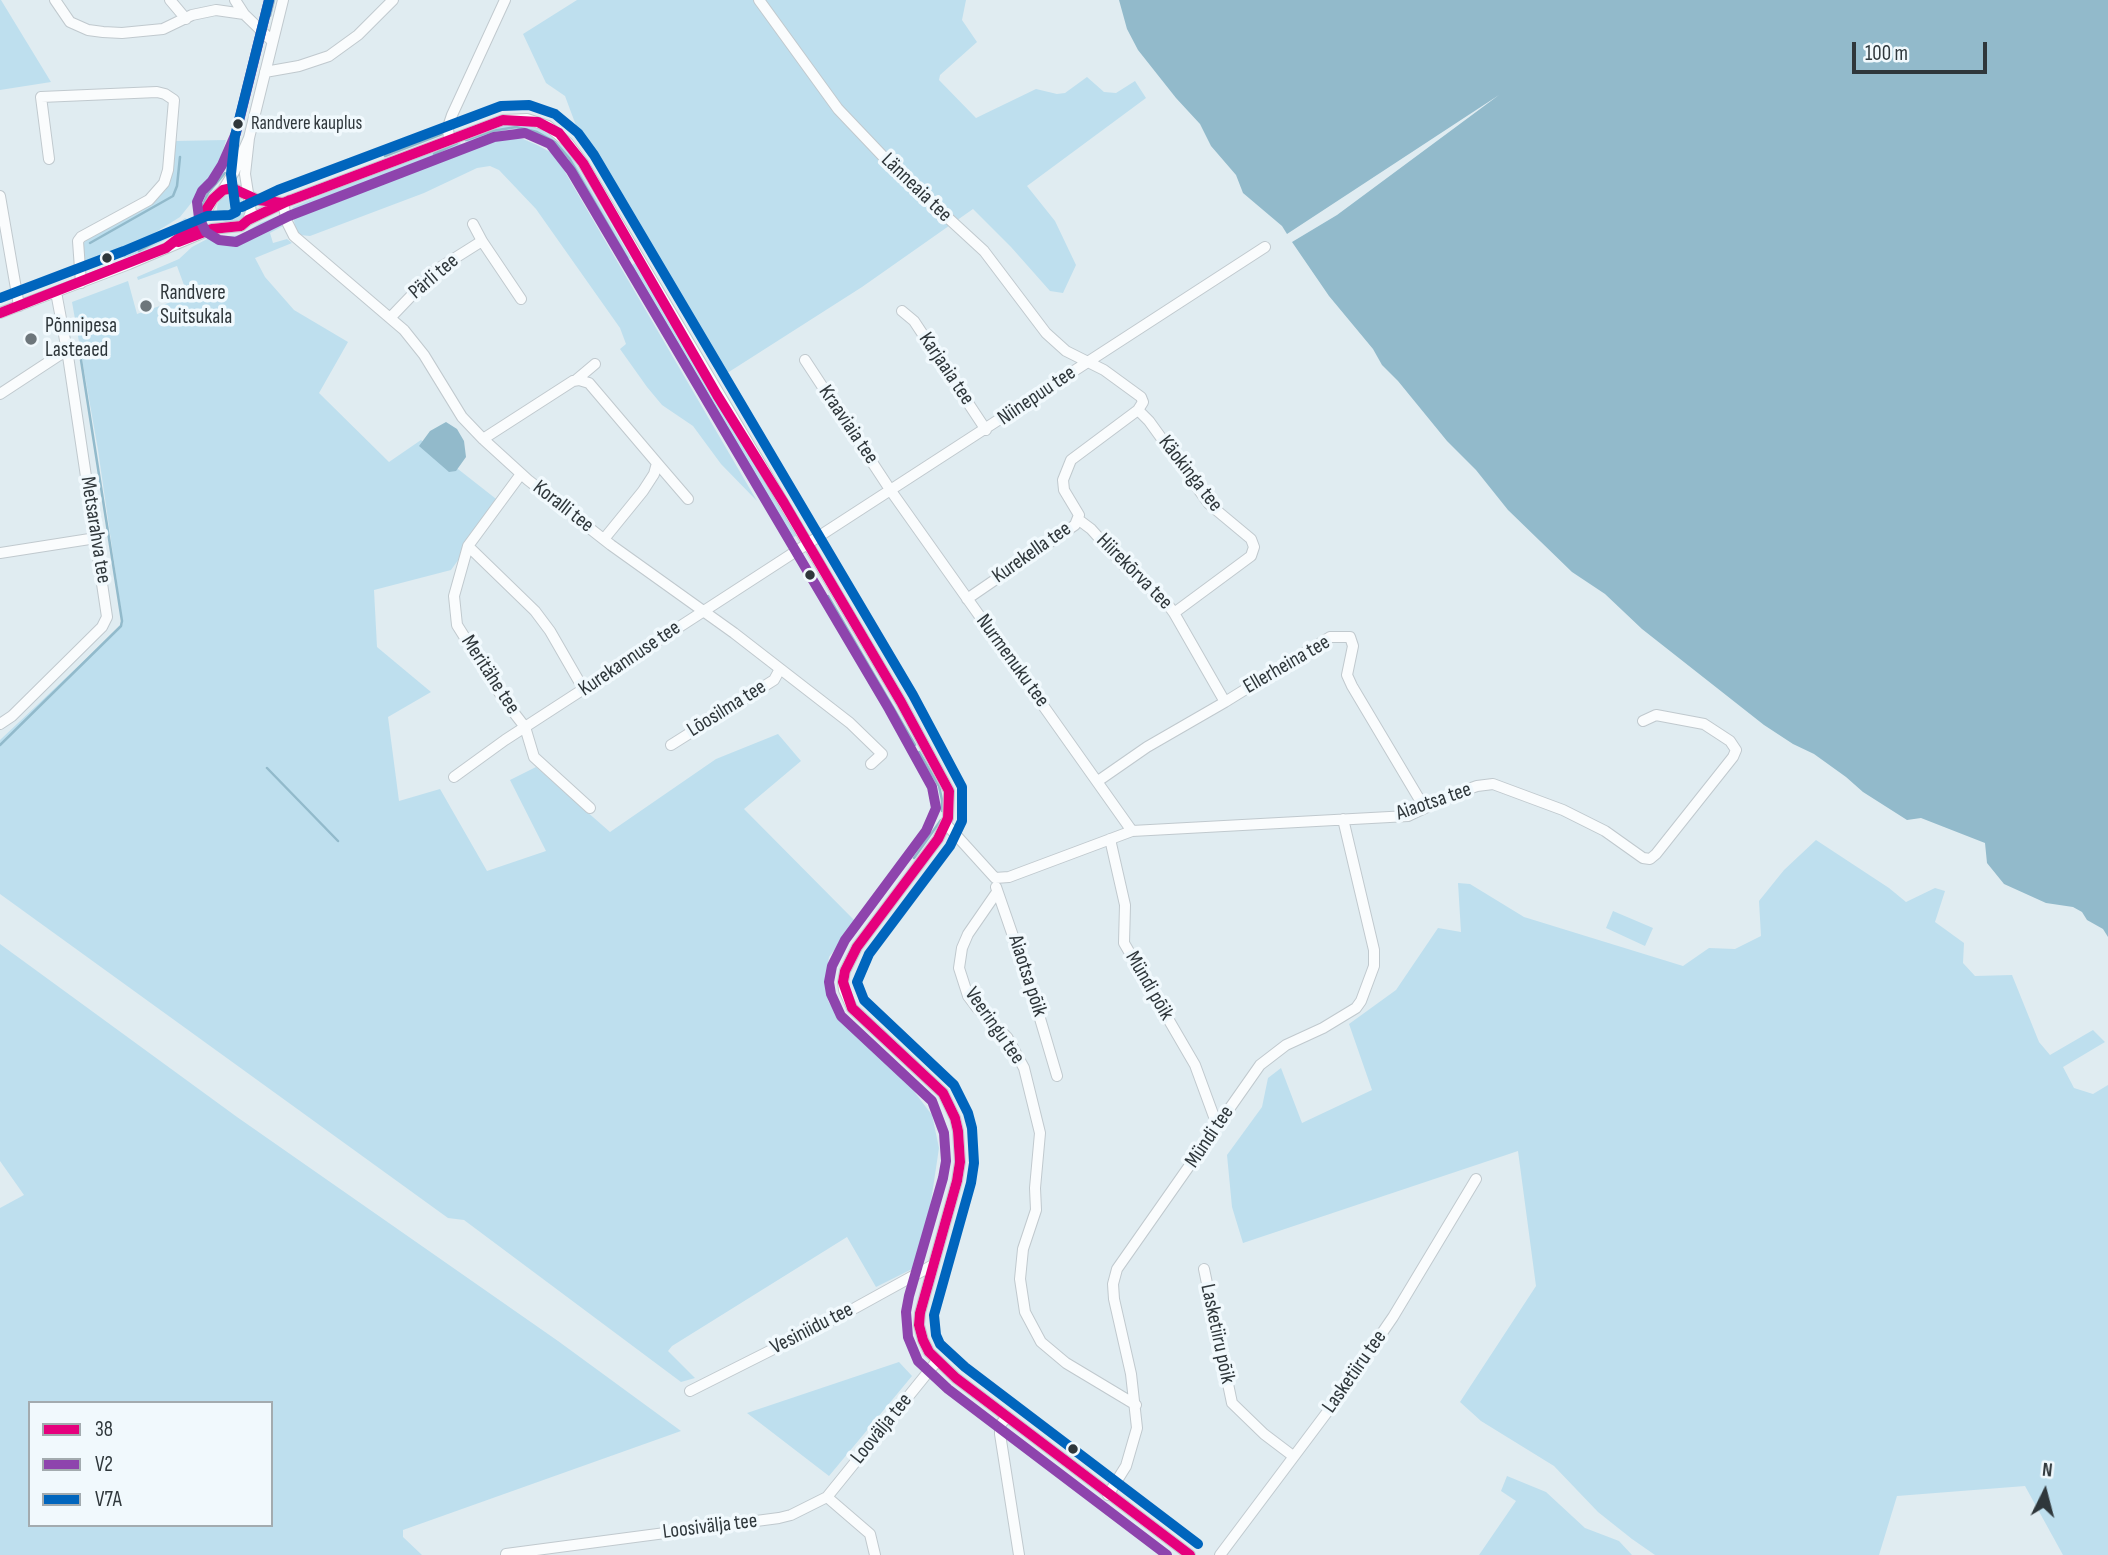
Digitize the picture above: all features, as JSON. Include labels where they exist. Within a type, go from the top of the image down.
[{"type":"street","points":[[55,0],[69,22],[88,30],[122,33],[171,27],[186,19],[216,10],[244,14]]},
{"type":"street","points":[[170,0],[186,19]]},
{"type":"street","points":[[235,0],[244,14],[272,41]]},
{"type":"street","points":[[175,243],[204,216],[213,199],[223,190],[234,172],[248,138],[283,0]]},
{"type":"street","points":[[265,72],[315,62],[340,50],[393,0]]},
{"type":"street","points":[[449,139],[448,127],[452,115],[505,0]]},
{"type":"street","name":"Länneaia tee","points":[[759,0],[838,108],[896,170],[984,251],[1046,333],[1066,351],[1087,362]]},
{"type":"street","points":[[49,159],[41,97],[157,92],[174,100],[168,170],[164,183],[149,200],[81,237],[78,241],[81,283]]},
{"type":"street","points":[[247,220],[490,123],[527,119],[548,126],[568,143],[583,163],[945,781],[950,800],[946,824],[938,839],[857,947],[845,971],[843,982],[852,1009],[943,1093],[956,1118],[960,1163],[923,1299],[919,1325],[929,1352],[937,1362],[1006,1418],[1190,1555]]},
{"type":"street","points":[[0,313],[212,229],[241,226],[251,212],[245,174],[248,138]]},
{"type":"street","points":[[223,190],[232,188],[247,196],[284,203]]},
{"type":"street","points":[[0,196],[19,306]]},
{"type":"street","name":"Koralli tee","points":[[284,203],[287,222],[293,236],[404,330],[424,355],[462,417],[482,439],[521,474],[604,539],[828,705],[882,754],[870,764]]},
{"type":"street","points":[[211,205],[216,222],[223,227]]},
{"type":"street","name":"Pärli tee","points":[[473,224],[521,299]]},
{"type":"street","name":"Pärli tee","points":[[390,318],[436,270],[482,241]]},
{"type":"street","name":"Niinepuu tee","points":[[807,543],[986,430],[1265,247]]},
{"type":"street","name":"Metsarahva tee","points":[[0,724],[12,716],[102,627],[107,617],[67,350],[55,292]]},
{"type":"street","name":"Karjaaia tee","points":[[902,311],[914,321],[986,430]]},
{"type":"street","points":[[0,394],[67,350]]},
{"type":"street","name":"Kraaviaia tee","points":[[805,360],[891,491]]},
{"type":"street","name":"Käokinga tee","points":[[1087,362],[1104,370],[1141,397],[1143,402],[1138,410],[1149,421],[1209,504],[1251,539],[1254,547],[1251,556],[1174,613]]},
{"type":"street","points":[[482,439],[576,380],[595,364]]},
{"type":"street","points":[[576,380],[589,383],[688,499]]},
{"type":"street","name":"Kurekella tee","points":[[967,598],[1079,520],[1079,515],[1064,489],[1065,472],[1071,460],[1138,410]]},
{"type":"street","points":[[604,539],[649,483],[657,469],[657,463]]},
{"type":"street","name":"Meritähe tee","points":[[521,474],[468,546],[454,596],[457,625],[525,727],[534,757],[539,764],[590,808]]},
{"type":"street","name":"Nurmenuku tee","points":[[891,491],[1132,831]]},
{"type":"street","name":"Hiirekõrva tee","points":[[1079,520],[1091,528],[1126,568],[1166,602],[1225,702]]},
{"type":"street","points":[[0,553],[96,538]]},
{"type":"street","name":"Kurekannuse tee","points":[[454,777],[525,727],[807,543]]},
{"type":"street","points":[[468,546],[535,611],[550,631],[584,690]]},
{"type":"street","name":"Ellerheina tee","points":[[1098,781],[1147,747],[1225,702],[1329,636],[1350,637],[1353,646],[1348,675],[1352,686],[1424,807]]},
{"type":"street","name":"Lõosilma tee","points":[[671,745],[774,680],[780,669]]},
{"type":"street","name":"Aiaotsa tee","points":[[995,878],[1009,877],[1132,831],[1408,816],[1477,786],[1493,784],[1563,810],[1605,831],[1643,858],[1650,859],[1736,750],[1730,741],[1704,723],[1656,715],[1643,721]]},
{"type":"street","name":"Mündi tee","points":[[1108,1494],[1122,1475],[1134,1445],[1137,1428],[1136,1405],[1114,1299],[1114,1277],[1123,1259],[1261,1065],[1286,1045],[1323,1028],[1356,1008],[1362,1001],[1374,966],[1374,950],[1343,819]]},
{"type":"street","points":[[946,824],[995,878]]},
{"type":"street","name":"Mündi põik","points":[[1110,839],[1125,905],[1124,943],[1195,1065],[1217,1125]]},
{"type":"street","name":"Aiaotsa põik","points":[[995,878],[997,892],[1003,902],[1057,1076]]},
{"type":"street","name":"Veeringu tee","points":[[997,892],[968,934],[962,948],[959,968],[968,996],[976,1008],[1007,1037],[1024,1068],[1040,1133],[1035,1188],[1036,1210],[1023,1249],[1020,1279],[1025,1312],[1041,1342],[1066,1363],[1136,1405]]},
{"type":"street","name":"Lasketiiru tee","points":[[1220,1555],[1334,1403],[1393,1317],[1476,1179]]},
{"type":"street","name":"Vesiniidu tee","points":[[690,1391],[855,1308],[933,1265]]},
{"type":"street","name":"Lasketiiru põik","points":[[1204,1269],[1232,1403],[1264,1434],[1293,1456]]},
{"type":"street","name":"Loovälja tee","points":[[827,1497],[937,1362]]},
{"type":"street","points":[[1006,1418],[1000,1425],[1000,1434],[1019,1555]]},
{"type":"street","points":[[827,1497],[870,1534],[874,1555]]},
{"type":"street","name":"Loosivälja tee","points":[[506,1554],[779,1518],[827,1497]]},
{"type":"shaded area","points":[[1,0],[51,82],[0,90]]},
{"type":"shaded area","points":[[577,0],[966,0],[962,20],[977,42],[940,75],[939,80],[976,118],[1036,89],[1065,93],[1087,77],[1104,92],[1116,93],[1135,81],[1146,98],[1027,186],[1055,221],[1076,265],[1063,293],[1050,291],[973,209],[862,287],[721,377],[584,147],[565,96],[546,83],[523,34]]},
{"type":"shaded area","points":[[1119,0],[2108,0],[2108,937],[2103,929],[2087,920],[2082,912],[2073,907],[2046,903],[2004,884],[1987,863],[1985,843],[1921,818],[1907,820],[1863,792],[1814,754],[1764,725],[1642,629],[1605,594],[1572,572],[1508,510],[1476,470],[1447,441],[1382,365],[1373,349],[1329,296],[1292,242],[1337,215],[1499,95],[1287,234],[1282,226],[1243,193],[1236,175],[1211,146],[1200,124],[1138,50],[1127,29]]},
{"type":"shaded area","points":[[523,124],[543,130],[568,151],[631,258],[627,261],[569,163],[548,140],[536,134],[513,129],[468,142],[464,139],[503,125]]},
{"type":"shaded area","points":[[507,138],[523,139],[537,145],[558,160],[757,501],[721,464],[693,426],[662,405],[647,387],[620,349],[626,344],[620,328],[536,209],[499,170],[490,166],[477,168],[424,193],[310,236],[300,235],[295,231],[294,219],[421,167],[487,142]]},
{"type":"shaded area","points":[[226,140],[212,177],[180,217],[148,237],[83,263],[82,246],[86,240],[165,191],[175,141]]},
{"type":"shaded area","points":[[459,140],[461,145],[291,212],[293,207]]},
{"type":"shaded area","points":[[231,195],[241,199],[245,209],[241,219],[231,223],[221,219],[217,209],[221,199]]},
{"type":"shaded area","points":[[275,217],[283,226],[270,233],[273,243],[287,239],[292,243],[255,258],[265,277],[294,310],[348,342],[319,393],[389,462],[421,440],[500,502],[451,570],[374,590],[377,647],[431,692],[388,717],[399,801],[440,789],[487,871],[546,851],[510,780],[536,767],[610,832],[716,759],[778,734],[801,761],[744,809],[856,922],[829,957],[826,976],[828,1001],[842,1022],[913,1090],[932,1115],[939,1148],[930,1208],[914,1268],[876,1287],[847,1237],[672,1346],[668,1351],[695,1378],[681,1382],[464,1220],[448,1218],[0,894],[0,740],[123,624],[98,450],[72,302],[128,281],[137,314],[188,296],[177,266],[138,280],[137,277],[179,259],[192,247],[209,238],[241,235]]},
{"type":"shaded area","points":[[185,218],[192,222],[178,233],[124,258],[123,253],[168,231]]},
{"type":"shaded area","points":[[635,263],[797,535],[791,539],[773,519],[677,355],[630,266]]},
{"type":"shaded area","points":[[446,422],[457,429],[464,441],[466,457],[456,471],[449,472],[419,446],[430,431]]},
{"type":"shaded area","points":[[1816,840],[1906,902],[1935,888],[1945,891],[1935,922],[1964,943],[1963,963],[1975,976],[2012,975],[2039,1042],[2050,1055],[2093,1030],[2105,1042],[2063,1067],[2074,1088],[2093,1094],[2108,1085],[2108,1555],[2063,1555],[2025,1486],[1897,1496],[1879,1555],[1655,1555],[1598,1512],[1554,1466],[1481,1421],[1460,1402],[1536,1286],[1518,1151],[1243,1243],[1232,1207],[1227,1155],[1262,1107],[1268,1078],[1281,1068],[1302,1123],[1372,1090],[1349,1024],[1396,990],[1438,928],[1461,932],[1458,883],[1470,884],[1524,917],[1683,966],[1709,948],[1735,949],[1761,936],[1759,901],[1784,870]]},
{"type":"shaded area","points":[[1613,911],[1653,928],[1645,946],[1606,928]]},
{"type":"shaded area","points":[[0,944],[237,1117],[558,1341],[681,1431],[403,1530],[403,1537],[422,1555],[0,1555],[0,1208],[24,1195],[0,1161]]},
{"type":"shaded area","points":[[899,1362],[912,1376],[829,1476],[747,1413]]},
{"type":"shaded area","points":[[1507,1476],[1546,1492],[1585,1528],[1619,1541],[1632,1555],[1479,1555],[1516,1501],[1501,1491]]},
{"type":"waterway","points":[[270,16],[274,0]]},
{"type":"waterway","points":[[466,140],[492,131],[516,127],[537,132],[555,142],[569,158],[627,258]]},
{"type":"waterway","points":[[385,156],[442,134]]},
{"type":"waterway","points":[[434,154],[457,143]]},
{"type":"waterway","points":[[90,243],[173,196],[177,186],[180,157]]},
{"type":"waterway","points":[[201,209],[208,193],[225,173]]},
{"type":"waterway","points":[[139,251],[185,225]]},
{"type":"waterway","points":[[632,267],[791,536]]},
{"type":"waterway","points":[[0,745],[121,626],[81,360]]},
{"type":"waterway","points":[[828,596],[915,745]]},
{"type":"waterway","points":[[919,752],[939,786],[942,811]]},
{"type":"waterway","points":[[267,768],[338,841]]},
{"type":"waterway","points":[[914,858],[941,820]]},
{"type":"transit line","name":"V2","points":[[269,0],[236,133],[222,165],[197,202],[199,218],[206,232],[219,240],[236,242],[289,216],[494,137],[525,133],[550,144],[571,171],[889,709],[932,787],[936,808],[926,831],[845,940],[832,966],[829,982],[831,994],[841,1016],[932,1101],[944,1133],[946,1161],[909,1296],[906,1312],[908,1337],[918,1361],[948,1389],[1167,1555]]},
{"type":"transit line","name":"V7A","points":[[0,298],[207,216],[230,215],[236,212],[231,174],[235,136],[269,0]]},
{"type":"transit line","name":"V7A","points":[[242,207],[278,190],[501,106],[529,105],[555,114],[578,133],[594,155],[913,695],[962,787],[962,821],[950,846],[869,954],[857,982],[864,1000],[954,1085],[968,1113],[972,1128],[974,1163],[971,1183],[934,1315],[936,1335],[940,1344],[965,1367],[1198,1544]]},
{"type":"transit line","name":"38","points":[[0,313],[166,248],[197,224],[213,199],[223,190],[232,188],[258,200],[283,203],[503,120],[538,122],[559,133],[583,163],[717,395],[901,702],[949,791],[948,818],[938,839],[857,947],[845,971],[843,982],[852,1008],[943,1093],[958,1131],[960,1162],[957,1181],[920,1313],[919,1325],[923,1340],[929,1352],[956,1378],[1190,1555]]},
{"type":"transit line","name":"38","points":[[178,242],[212,229],[241,226],[290,200]]},
{"type":"place","name":"Randvere kauplus","points":[[238,124]]},
{"type":"place","name":"Randvere Suitsukala","points":[[146,306]]},
{"type":"place","name":"Põnnipesa Lasteaed","points":[[31,339]]}]
